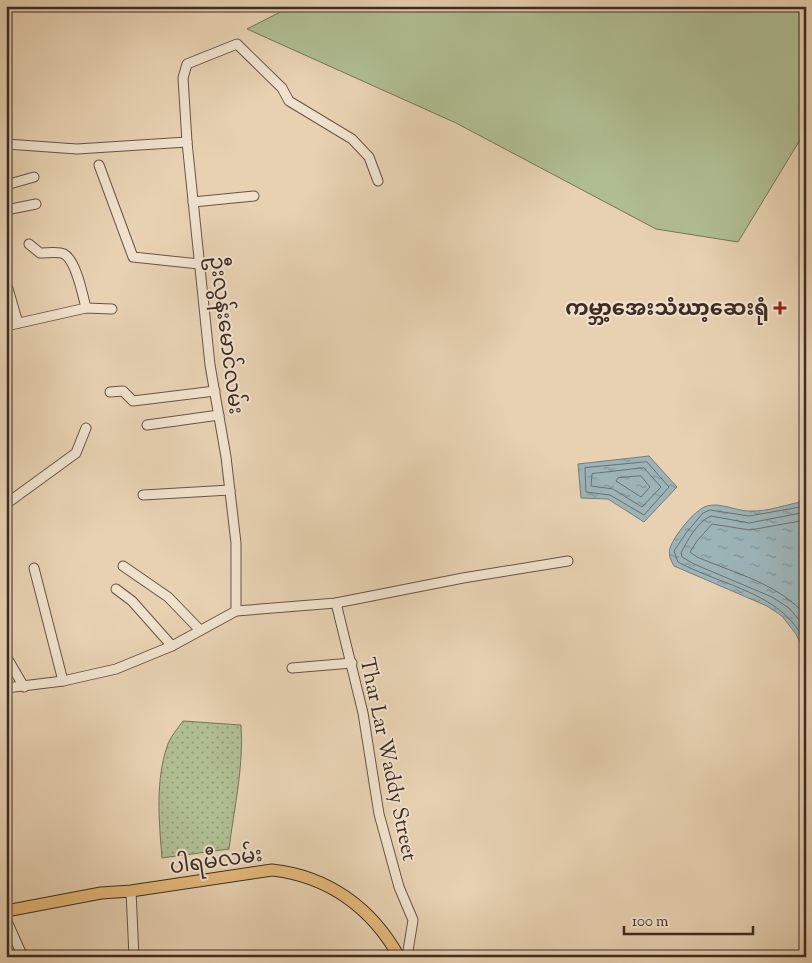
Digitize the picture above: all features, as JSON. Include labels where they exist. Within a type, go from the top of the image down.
[{"type":"main road","name":"ပါရမီလမ်း","points":[[6,911],[101,893],[131,891],[272,870],[294,873],[334,889],[362,908],[390,940],[398,957]]},
{"type":"street","name":"ဦးလွန်းမောင်လမ်း","points":[[236,611],[236,543],[215,391],[186,142],[183,78],[187,64],[237,44],[282,88],[289,101],[352,139],[369,157],[378,181]]},
{"type":"street","points":[[6,144],[78,149],[186,142]]},
{"type":"street","points":[[99,165],[133,257],[200,264]]},
{"type":"street","points":[[6,185],[34,177]]},
{"type":"street","points":[[193,202],[254,196]]},
{"type":"street","points":[[6,210],[36,204]]},
{"type":"street","points":[[29,244],[40,253],[63,252],[68,256],[78,278],[86,308]]},
{"type":"street","points":[[6,282],[18,323]]},
{"type":"street","points":[[6,326],[86,308],[112,309]]},
{"type":"street","points":[[110,392],[123,392],[133,401],[215,391]]},
{"type":"street","points":[[147,425],[219,415]]},
{"type":"street","points":[[6,504],[76,453],[86,428]]},
{"type":"street","points":[[143,495],[230,490]]},
{"type":"street","points":[[6,688],[63,681],[116,669],[172,646],[236,611],[336,603],[463,578],[568,561]]},
{"type":"street","points":[[123,566],[168,597],[200,630]]},
{"type":"street","points":[[34,568],[63,681]]},
{"type":"street","points":[[116,589],[132,601],[172,646]]},
{"type":"street","name":"Thar Lar Waddy Street","points":[[336,603],[363,712],[379,814],[399,887],[412,920],[407,957]]},
{"type":"street","points":[[6,656],[24,686]]},
{"type":"street","points":[[292,668],[352,663]]},
{"type":"street","points":[[131,891],[134,957]]},
{"type":"street","points":[[6,919],[23,957]]},
{"type":"green space","points":[[292,6],[806,6],[806,130],[738,242],[656,229],[456,123],[247,29]]},
{"type":"green space","points":[[183,721],[241,725],[240,772],[229,849],[162,858],[159,800],[161,771],[168,744]]},
{"type":"water","points":[[649,456],[677,487],[644,522],[608,499],[581,498],[578,464]]},
{"type":"water","points":[[806,501],[806,656],[796,634],[782,616],[767,606],[674,566],[669,553],[672,543],[680,530],[697,512],[707,506],[717,505],[744,511],[756,511]]},
{"type":"place","name":"ကမ္ဘာ့အေးသံဃာ့ဆေးရုံ","points":[[780,308]]}]
